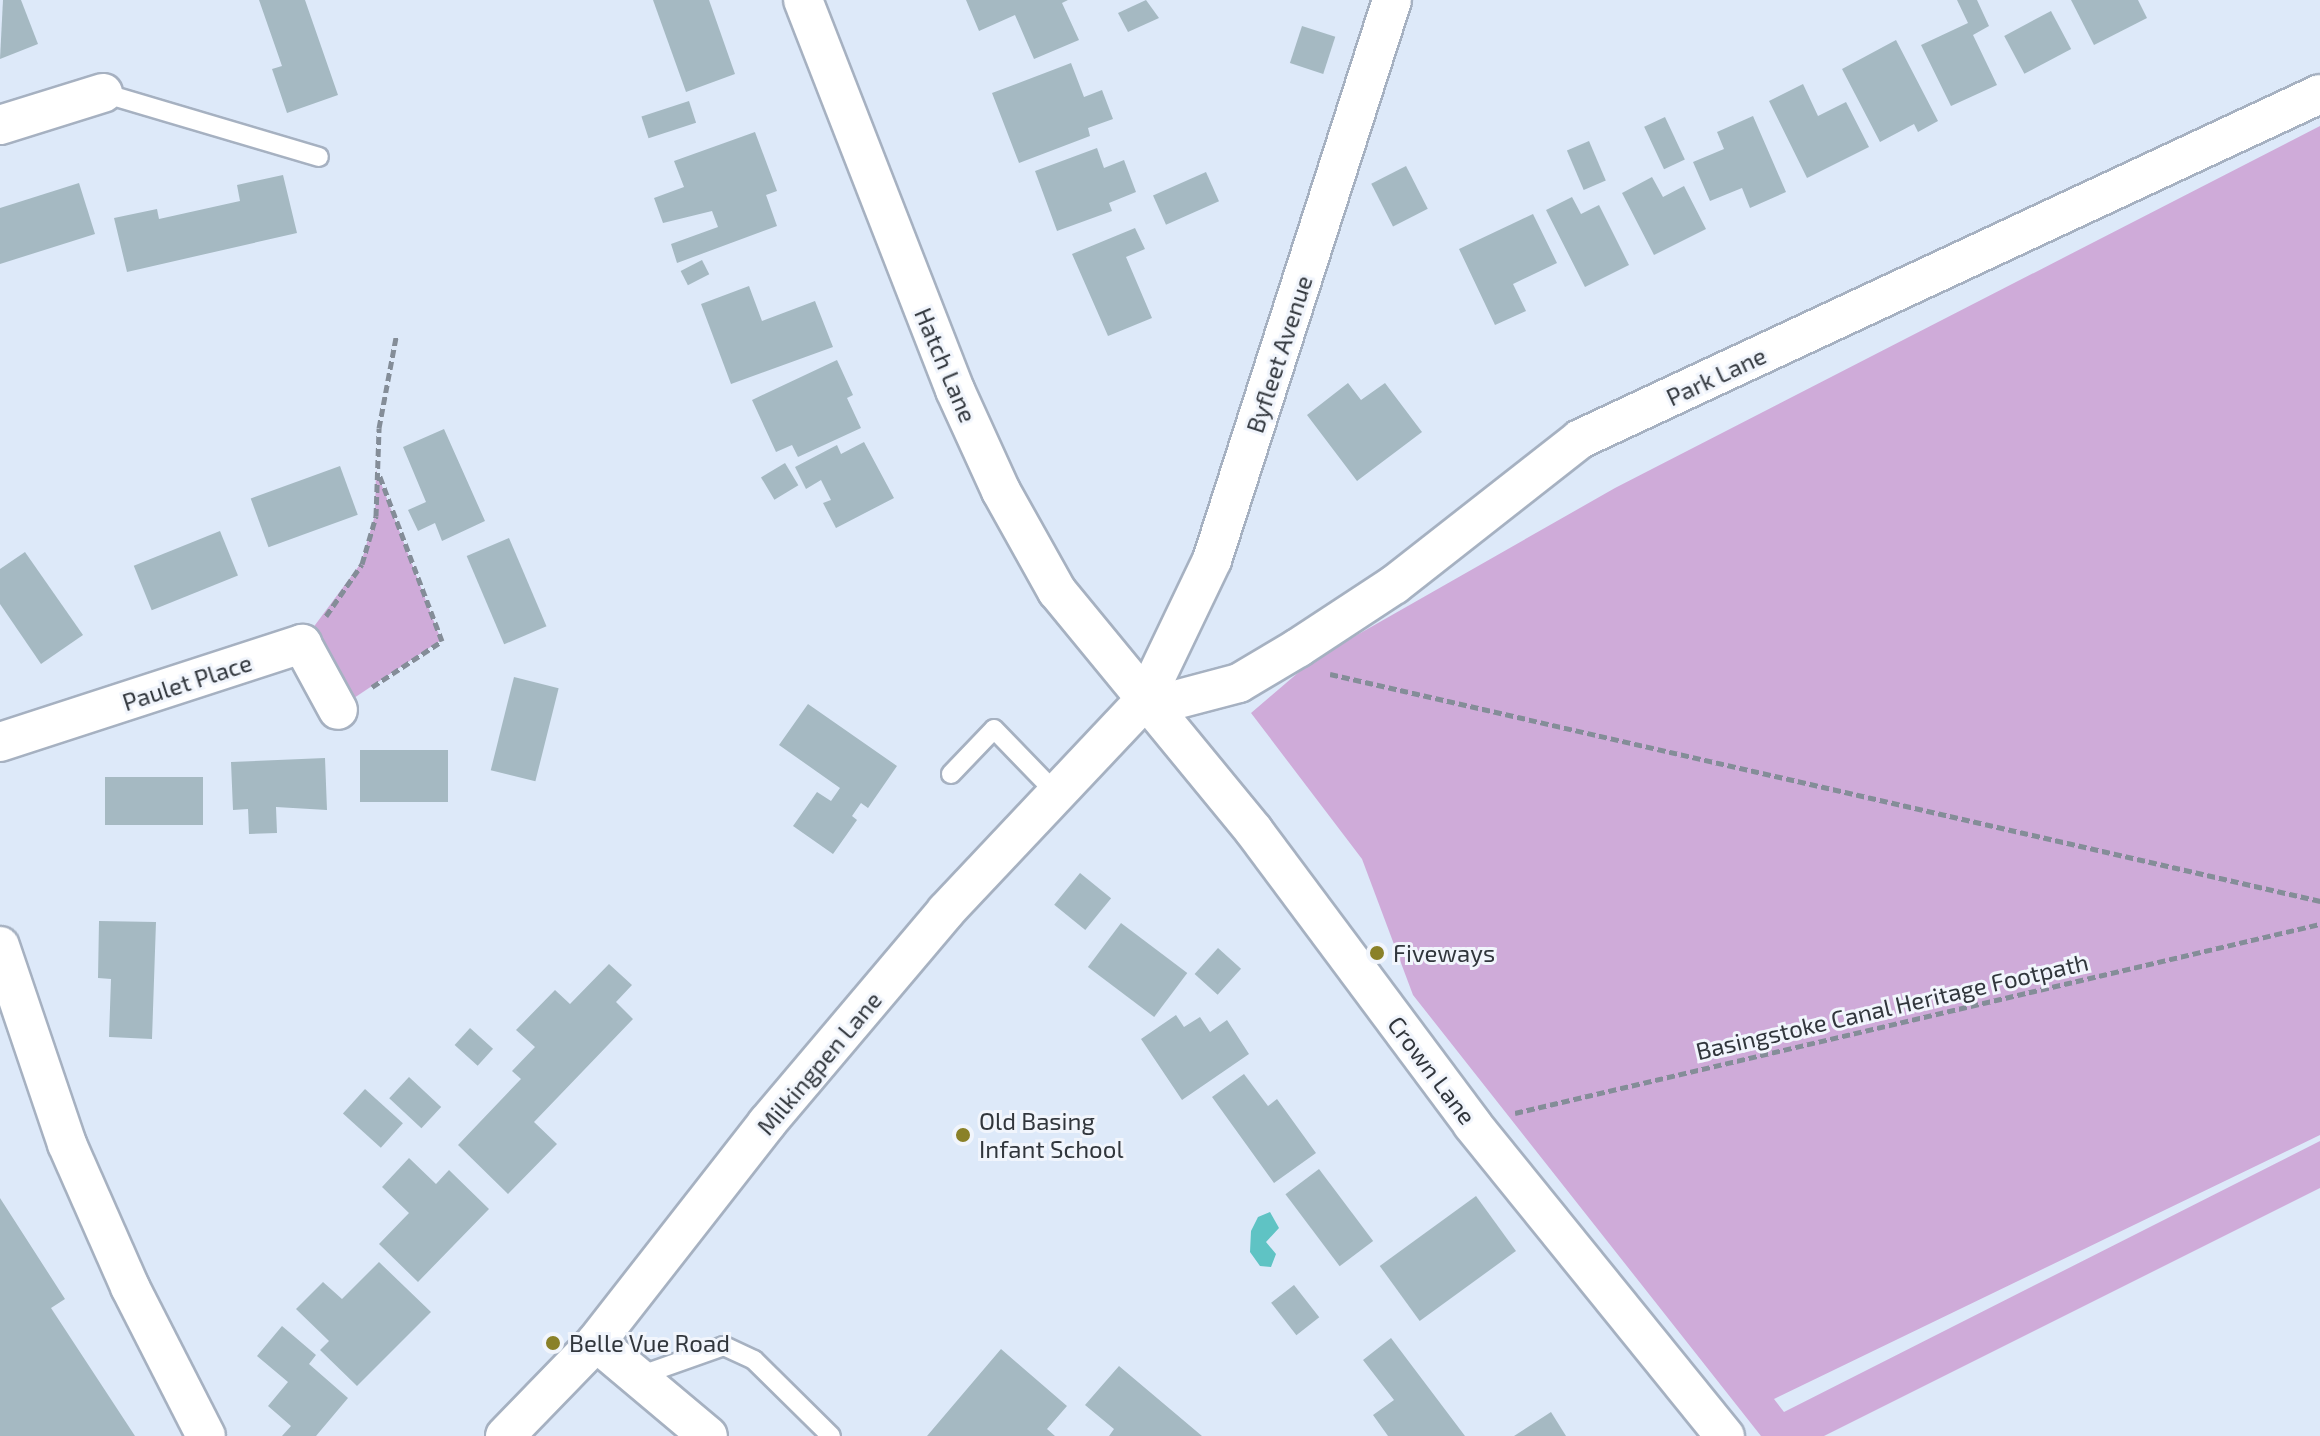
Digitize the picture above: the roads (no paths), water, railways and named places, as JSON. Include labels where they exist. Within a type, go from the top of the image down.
[{"type":"street","name":"Hatch Lane","points":[[803,0],[898,252],[1001,491],[1057,591],[1145,700]]},
{"type":"street","name":"Byfleet Avenue","points":[[1145,700],[1212,560],[1392,0]]},
{"type":"street","points":[[0,125],[103,93]]},
{"type":"street","name":"Park Lane","points":[[1145,700],[1171,701],[1239,683],[1298,648],[1394,585],[1580,439],[2320,94]]},
{"type":"street","name":"Paulet Place","points":[[0,742],[302,644],[338,710]]},
{"type":"street","name":"Milkingpen Lane","points":[[505,1436],[596,1342],[767,1123],[946,911],[1145,700]]},
{"type":"street","name":"Crown Lane","points":[[1145,700],[1254,831],[1472,1124],[1725,1436]]},
{"type":"street","points":[[0,946],[67,1144],[130,1287],[206,1436]]},
{"type":"street","points":[[596,1342],[708,1436]]},
{"type":"lane","points":[[103,93],[319,157]]},
{"type":"lane","points":[[951,774],[994,729],[1055,792]]},
{"type":"lane","points":[[639,1376],[724,1346],[754,1360],[831,1436]]},
{"type":"place","name":"Fiveways","points":[[1377,953]]},
{"type":"place","name":"Old Basing Infant School","points":[[963,1135]]},
{"type":"place","name":"Belle Vue Road","points":[[553,1343]]}]
